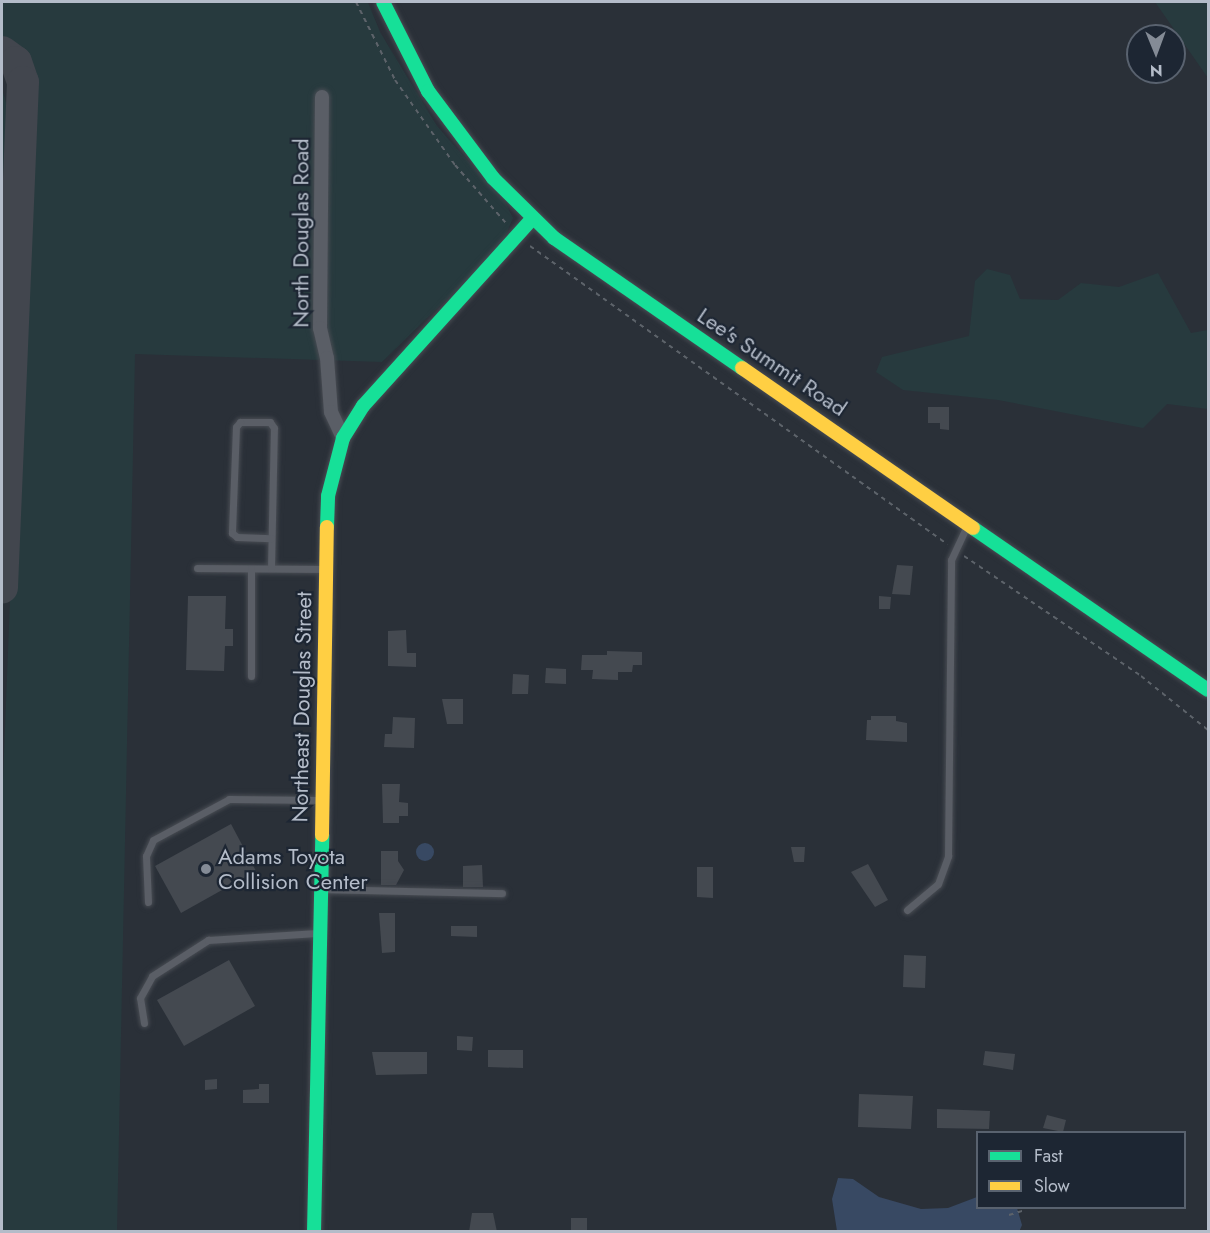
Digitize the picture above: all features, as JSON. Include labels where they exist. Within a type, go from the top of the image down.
[{"type":"street","name":"Lee's Summit Road","points":[[383,2],[428,91],[493,178],[532,219],[581,258],[1209,690]]},
{"type":"street","name":"North Douglas Road","points":[[322,97],[320,328],[327,358],[331,412],[344,438]]},
{"type":"street","name":"Northeast Douglas Street","points":[[314,1232],[328,496],[344,438],[363,406],[532,219]]},
{"type":"lane","points":[[271,538],[237,537],[232,533],[236,427],[240,422],[270,422],[274,429],[271,568]]},
{"type":"lane","points":[[907,910],[938,884],[948,856],[951,560],[968,523]]},
{"type":"lane","points":[[197,568],[326,569]]},
{"type":"lane","points":[[251,569],[251,675]]},
{"type":"lane","points":[[148,902],[146,856],[153,840],[229,799],[321,800]]},
{"type":"lane","points":[[320,889],[502,893]]},
{"type":"lane","points":[[144,1023],[140,998],[153,976],[208,939],[319,933]]},
{"type":"path","points":[[1009,1215],[1022,1211]]},
{"type":"green space","points":[[2,2],[368,2],[380,32],[437,126],[506,204],[513,218],[501,246],[382,362],[135,354],[117,1231],[2,1232],[2,806],[30,85],[27,67],[18,51],[2,41]]},
{"type":"green space","points":[[1155,2],[1208,2],[1208,78],[1186,46],[1186,24],[1170,24]]},
{"type":"green space","points":[[2,89],[7,106],[10,159],[2,341]]},
{"type":"green space","points":[[987,269],[1010,275],[1020,299],[1058,300],[1081,283],[1119,287],[1158,273],[1191,333],[1208,330],[1208,409],[1167,404],[1143,428],[998,400],[903,390],[876,372],[882,357],[969,336],[975,281]]},
{"type":"water","points":[[425,843],[431,846],[434,852],[431,858],[425,861],[419,858],[416,852],[419,846]]},
{"type":"water","points":[[838,1178],[853,1179],[879,1197],[921,1209],[948,1208],[976,1197],[976,1209],[1017,1209],[1022,1225],[1019,1232],[837,1231],[832,1199]]},
{"type":"building","points":[[928,407],[949,407],[949,430],[940,429],[940,423],[928,423]]},
{"type":"building","points":[[897,565],[913,566],[910,595],[892,594]]},
{"type":"building","points":[[188,596],[226,596],[225,629],[233,629],[233,646],[225,646],[224,671],[186,670]]},
{"type":"building","points":[[879,596],[891,597],[890,609],[879,609]]},
{"type":"building","points":[[406,630],[407,653],[416,653],[416,667],[388,666],[388,631]]},
{"type":"building","points":[[607,651],[642,652],[642,665],[633,665],[632,672],[618,672],[618,680],[592,679],[593,670],[581,670],[582,655],[607,655]]},
{"type":"building","points":[[546,668],[566,669],[566,684],[545,683]]},
{"type":"building","points":[[513,674],[529,675],[528,694],[512,694]]},
{"type":"building","points":[[442,699],[463,699],[463,724],[447,724]]},
{"type":"building","points":[[871,716],[896,716],[896,721],[907,723],[907,742],[866,740],[867,720],[871,720]]},
{"type":"building","points":[[393,717],[415,718],[414,748],[384,747],[385,734],[392,734]]},
{"type":"building","points":[[382,784],[400,784],[399,802],[408,803],[408,816],[399,816],[399,823],[383,823]]},
{"type":"building","name":"Adams Toyota Collision Center","points":[[231,824],[256,871],[181,913],[155,866]]},
{"type":"building","points":[[791,847],[805,847],[804,862],[794,862]]},
{"type":"building","points":[[381,851],[398,851],[398,861],[404,870],[396,885],[381,885]]},
{"type":"building","points":[[868,864],[888,900],[875,907],[851,872]]},
{"type":"building","points":[[482,865],[483,887],[463,887],[463,866]]},
{"type":"building","points":[[697,867],[713,867],[713,898],[697,897]]},
{"type":"building","points":[[379,913],[395,913],[395,952],[382,953]]},
{"type":"building","points":[[451,926],[477,926],[477,937],[451,936]]},
{"type":"building","points":[[904,955],[926,956],[925,988],[903,987]]},
{"type":"building","points":[[229,960],[255,1006],[184,1046],[157,1000]]},
{"type":"building","points":[[457,1036],[473,1037],[472,1051],[457,1050]]},
{"type":"building","points":[[488,1050],[523,1050],[523,1068],[488,1067]]},
{"type":"building","points":[[985,1051],[1015,1054],[1013,1070],[983,1065]]},
{"type":"building","points":[[372,1052],[427,1052],[427,1074],[376,1075]]},
{"type":"building","points":[[217,1079],[217,1089],[205,1090],[205,1080]]},
{"type":"building","points":[[259,1084],[269,1084],[269,1103],[243,1103],[243,1090],[259,1089]]},
{"type":"building","points":[[859,1094],[913,1096],[911,1129],[858,1127]]},
{"type":"building","points":[[937,1109],[990,1111],[989,1129],[937,1128]]},
{"type":"building","points":[[1047,1115],[1066,1120],[1063,1131],[1043,1128]]},
{"type":"building","points":[[472,1213],[493,1213],[497,1232],[469,1232]]},
{"type":"building","points":[[571,1218],[587,1218],[587,1232],[571,1232]]},
{"type":"taxiway","points":[[2,52],[16,62],[23,82],[2,588]]},
{"type":"traffic: fast","points":[[383,2],[428,91],[493,178],[554,238],[742,368]]},
{"type":"traffic: fast","points":[[327,527],[328,496],[343,438],[363,406],[532,219]]},
{"type":"traffic: fast","points":[[973,528],[1208,690]]},
{"type":"traffic: fast","points":[[314,1232],[322,835]]},
{"type":"traffic: slow","points":[[742,368],[973,528]]},
{"type":"traffic: slow","points":[[322,835],[327,527]]},
{"type":"place","name":"Adams Toyota Collision Center","points":[[206,869]]}]
